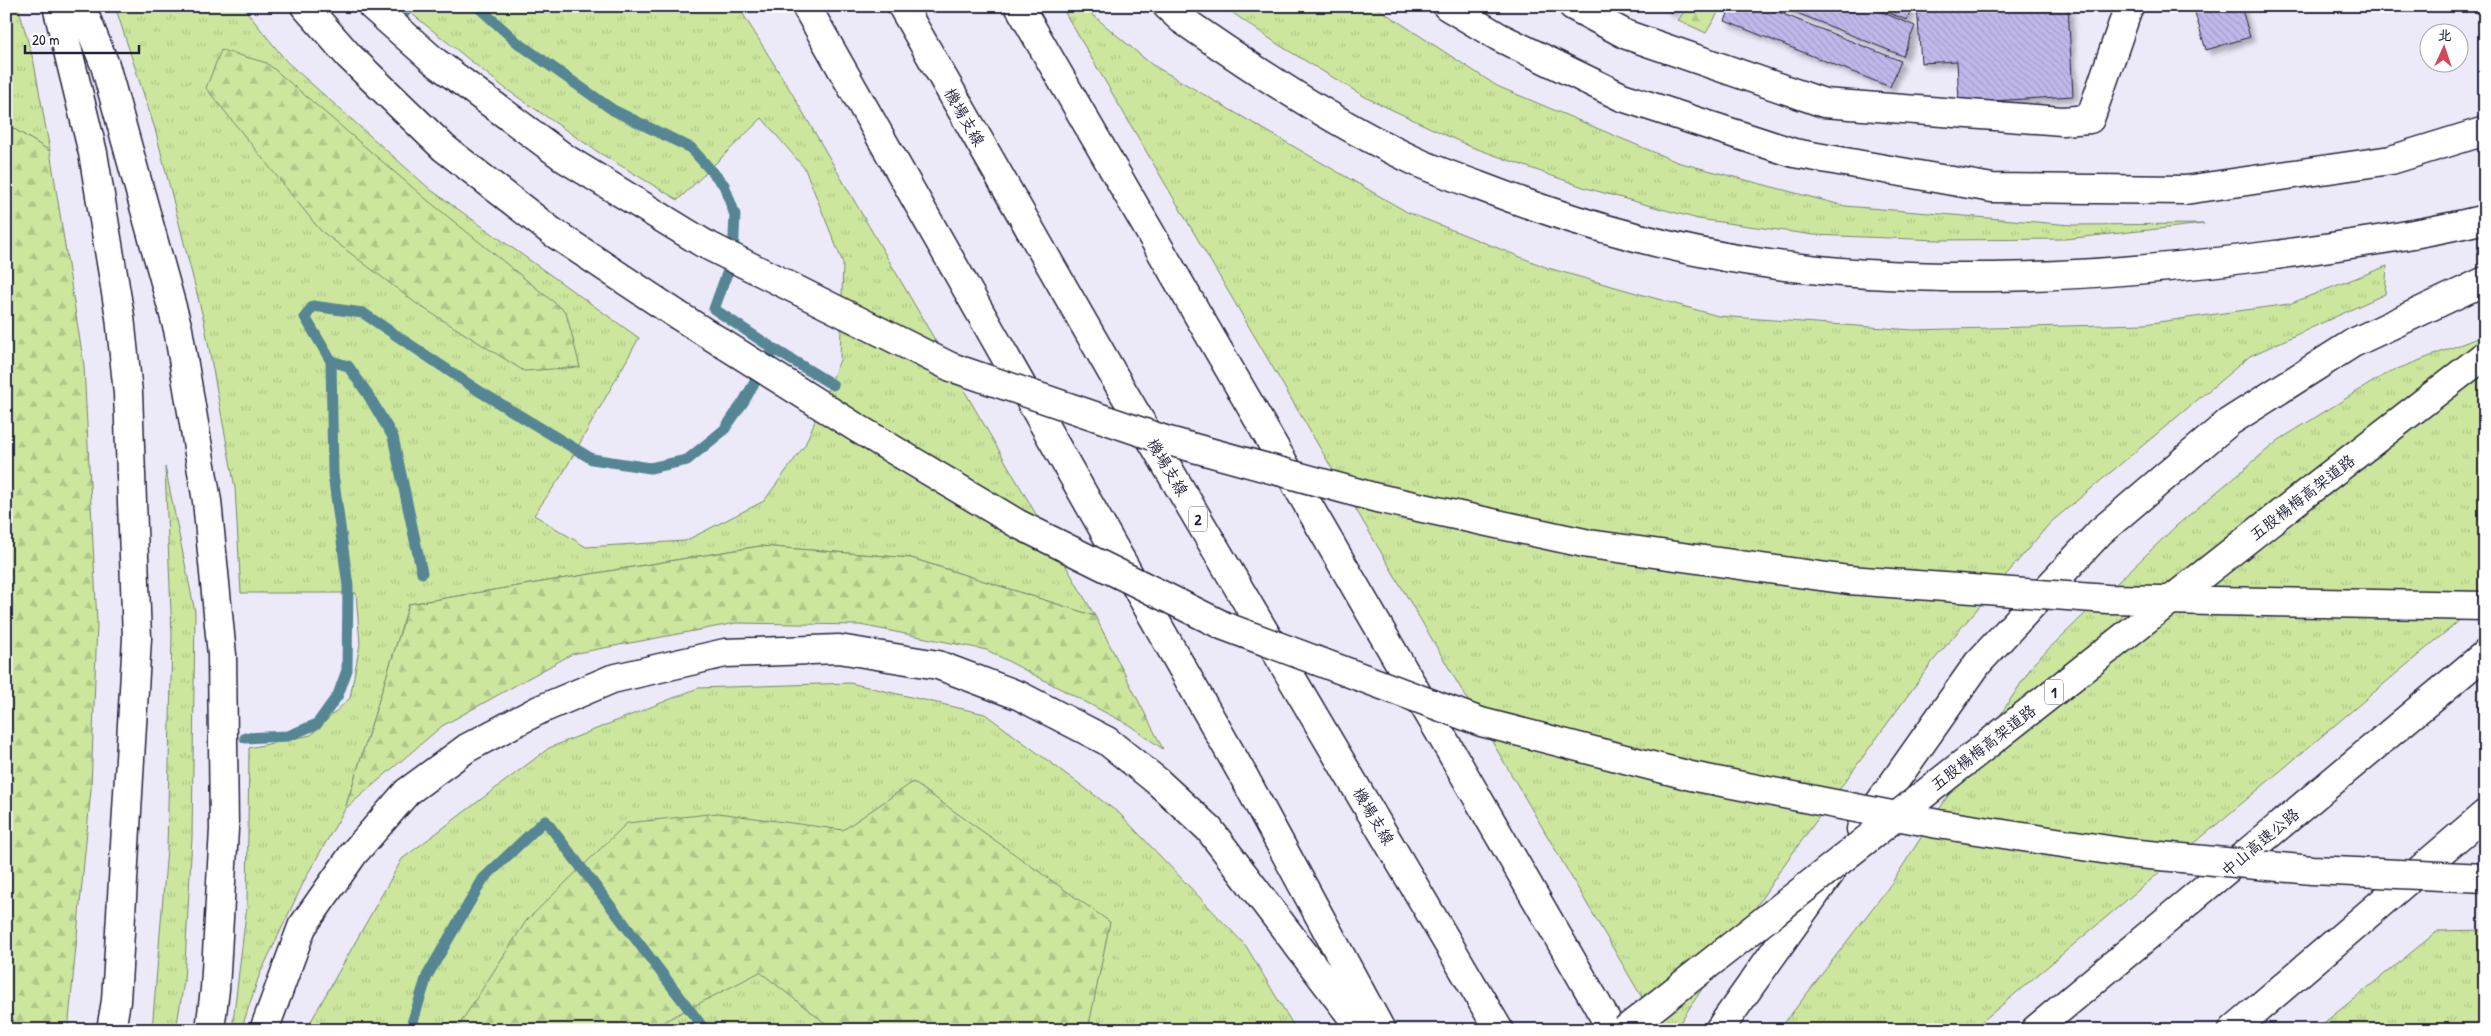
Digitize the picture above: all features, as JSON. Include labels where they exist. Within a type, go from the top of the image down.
[{"type":"main road","points":[[57,6],[93,153],[120,317],[128,393],[137,638],[116,1001],[111,1030]]},
{"type":"main road","points":[[82,6],[105,65],[178,329],[207,500],[222,655],[224,829],[215,989],[210,1030]]},
{"type":"main road","points":[[305,6],[348,56],[444,148],[551,232],[676,314],[857,428],[1018,524],[1224,626],[1481,722],[1691,776],[1938,824],[2128,852],[2312,870],[2485,878]]},
{"type":"main road","points":[[372,6],[434,61],[566,159],[703,243],[951,367],[1165,440],[1377,498],[1589,544],[1849,580],[2099,598],[2485,606]]},
{"type":"main road","points":[[806,6],[1243,775],[1381,1030]]},
{"type":"main road","name":"機場支線","points":[[902,6],[1127,398],[1499,1030]]},
{"type":"main road","points":[[1019,6],[1612,1030]]},
{"type":"main road","points":[[1167,6],[1181,19],[1286,92],[1415,161],[1531,206],[1645,239],[1755,262],[1867,274],[2004,277],[2201,264],[2342,246],[2485,219]]},
{"type":"main road","points":[[1447,6],[1500,37],[1622,97],[1794,153],[1992,188],[2185,190],[2391,160],[2485,131]]},
{"type":"main road","points":[[1573,6],[1627,35],[1824,103],[2062,121],[2090,119],[2129,6]]},
{"type":"main road","points":[[1720,1030],[1978,663],[2100,532],[2229,422],[2353,344],[2485,282]]},
{"type":"main road","name":"五股楊梅高架道路","points":[[1625,1030],[2301,497],[2485,355]]},
{"type":"main road","points":[[264,1030],[302,927],[354,853],[407,792],[467,748],[539,710],[612,679],[725,653],[839,649],[938,665],[1020,696],[1107,741],[1157,781],[1209,829],[1362,1030]]},
{"type":"main road","name":"中山高速公路","points":[[2035,1030],[2485,654]]},
{"type":"main road","points":[[2233,1030],[2485,814]]},
{"type":"green space","points":[[6,6],[18,6],[34,63],[50,151],[6,124]]},
{"type":"green space","points":[[115,6],[242,6],[287,62],[431,190],[639,338],[562,475],[534,515],[586,547],[685,541],[764,501],[805,445],[840,360],[843,263],[805,169],[762,118],[678,200],[598,152],[506,89],[402,6],[738,6],[790,90],[1095,616],[911,558],[760,546],[409,604],[345,809],[307,875],[259,976],[241,1030],[232,1030],[247,905],[249,748],[311,735],[350,698],[360,644],[356,593],[241,593],[235,488],[204,321],[155,129]]},
{"type":"green space","points":[[1061,6],[1082,6],[1151,64],[1407,212],[1548,268],[1718,316],[1913,330],[2144,324],[2289,304],[2387,266],[2385,294],[2250,356],[2050,523],[1933,661],[1781,869],[1675,1030],[1661,1030]]},
{"type":"green space","points":[[1223,6],[1374,6],[1497,86],[1677,162],[1845,206],[2072,225],[2204,224],[2065,239],[1939,240],[1814,235],[1698,219],[1586,188],[1469,146],[1367,98],[1279,45]]},
{"type":"green space","points":[[1688,6],[1722,6],[1706,33],[1678,20]]},
{"type":"green space","points":[[221,50],[267,63],[426,199],[566,312],[580,367],[524,371],[417,304],[320,230],[206,88]]},
{"type":"green space","points":[[6,124],[50,151],[84,366],[97,623],[91,789],[68,1030],[6,1030]]},
{"type":"green space","points":[[2485,335],[2485,599],[1972,1030],[1779,1030],[1891,884],[2034,663],[2176,526],[2279,440],[2387,373]]},
{"type":"green space","points":[[165,467],[195,612],[192,838],[184,981],[176,1030],[152,1030],[167,849],[172,636]]},
{"type":"green space","points":[[760,546],[911,558],[1095,616],[1163,749],[1129,725],[987,650],[860,625],[736,623],[572,654],[442,726],[345,809],[409,604]]},
{"type":"green space","points":[[850,683],[985,714],[1120,814],[1246,946],[1296,1030],[306,1030],[402,859],[549,748],[698,688]]},
{"type":"green space","points":[[913,782],[1110,922],[1088,1030],[834,1030],[760,972],[665,1021],[657,1030],[456,1030],[526,921],[627,823],[718,813],[843,830]]},
{"type":"green space","points":[[2485,930],[2485,1030],[2315,1030],[2438,931]]},
{"type":"building","points":[[1662,6],[1677,6],[1672,13]]},
{"type":"building","points":[[1731,6],[1763,6],[1901,61],[1890,87],[1725,21]]},
{"type":"building","points":[[1780,6],[1867,6],[1915,26],[1903,56]]},
{"type":"building","points":[[1871,6],[1912,6],[1907,20]]},
{"type":"building","points":[[1917,6],[2068,6],[2073,96],[1959,103],[1957,61],[1921,63]]},
{"type":"building","points":[[2193,6],[2241,6],[2250,37],[2206,50]]},
{"type":"waterway","points":[[402,15],[411,6]]},
{"type":"waterway","points":[[477,6],[518,43],[613,110],[691,148],[724,185],[735,215],[733,257],[714,309],[774,349]]},
{"type":"waterway","points":[[331,361],[305,317],[313,306],[363,313],[479,391],[592,459],[650,468],[687,460],[724,430],[744,401],[774,349],[833,385]]},
{"type":"waterway","points":[[245,738],[288,736],[317,724],[338,695],[347,670],[348,586],[333,474],[331,361],[348,366],[367,393],[393,437],[422,573]]},
{"type":"waterway","points":[[410,1030],[427,976],[483,879],[545,820],[705,1030]]}]
